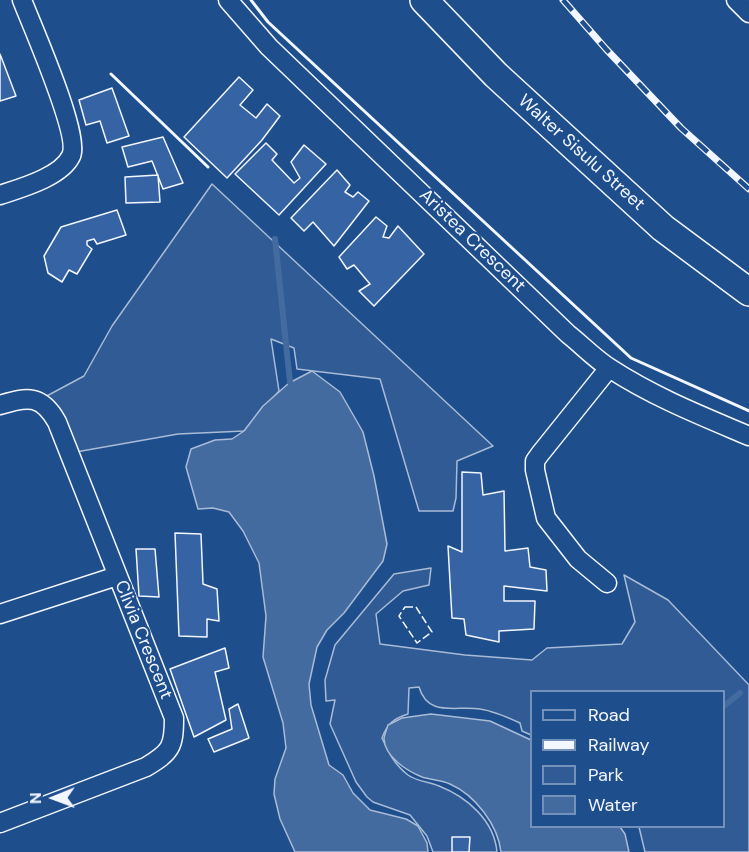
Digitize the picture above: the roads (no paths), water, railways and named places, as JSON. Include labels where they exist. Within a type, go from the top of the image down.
[{"type":"main road","name":"Walter Sisulu Street","points":[[424,0],[496,75],[663,228],[749,292]]},
{"type":"street","points":[[0,195],[53,174],[64,166],[72,154],[72,142],[65,113],[22,0]]},
{"type":"street","name":"Aristea Crescent","points":[[228,0],[269,46],[568,334],[609,368],[685,409],[749,436]]},
{"type":"street","points":[[736,0],[749,13]]},
{"type":"street","points":[[607,583],[578,559],[546,518],[535,461],[609,368]]},
{"type":"street","name":"Clivia Crescent","points":[[0,405],[34,400],[49,407],[57,422],[174,718],[172,744],[167,754],[146,767],[0,823]]},
{"type":"street","points":[[0,614],[117,576]]},
{"type":"water","points":[[312,371],[340,392],[363,432],[387,544],[383,561],[344,613],[327,630],[317,647],[309,684],[311,705],[329,765],[343,775],[353,793],[370,810],[406,819],[418,826],[427,843],[428,852],[295,852],[280,819],[274,794],[275,779],[286,748],[283,723],[263,657],[266,616],[259,563],[243,531],[229,512],[213,508],[198,509],[186,467],[191,449],[215,440],[232,439],[244,431],[263,406],[289,383]]},
{"type":"water","points":[[431,714],[490,721],[530,740],[530,828],[621,828],[625,834],[629,852],[501,852],[490,822],[468,795],[450,784],[422,777],[410,771],[388,752],[384,739],[388,725],[402,718]]},
{"type":"waterway","points":[[275,239],[290,382]]},
{"type":"waterway","points":[[725,705],[740,693]]},
{"type":"railway","points":[[563,0],[681,128],[749,189]]}]
